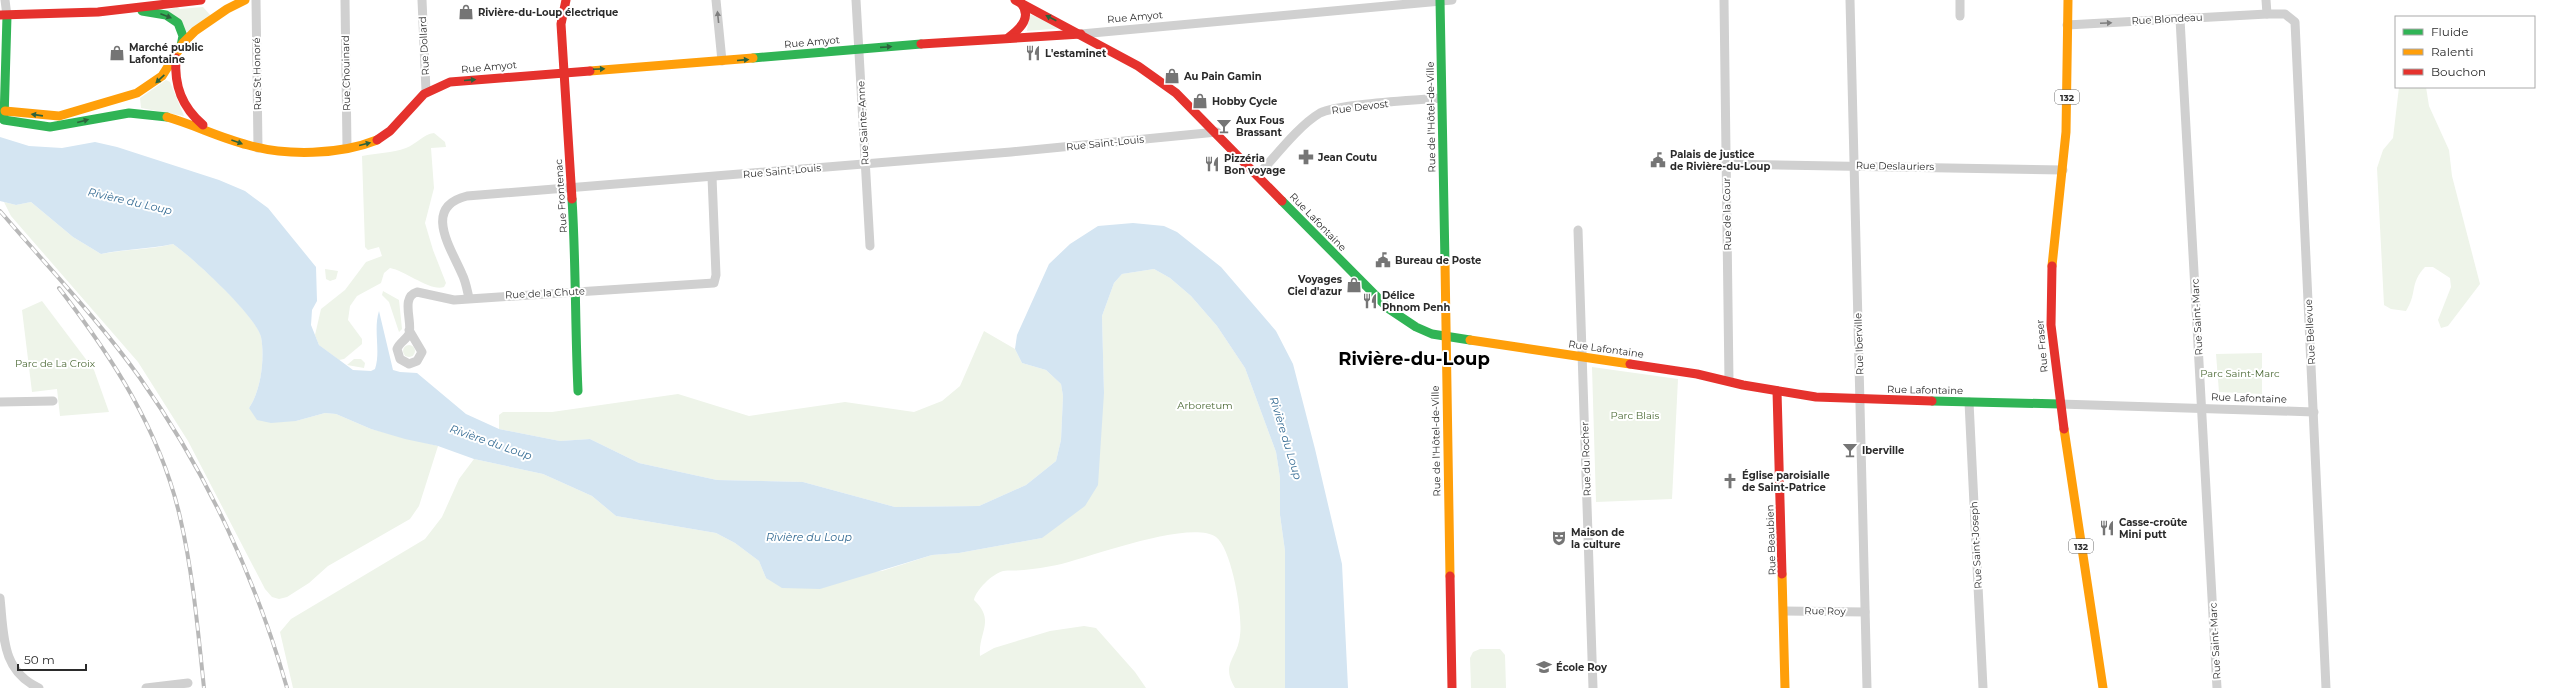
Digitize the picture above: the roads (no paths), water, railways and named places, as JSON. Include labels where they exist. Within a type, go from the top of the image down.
[{"type":"main road","points":[[201,0],[70,14],[4,15],[4,116],[59,116],[131,95],[158,81],[176,56],[181,46],[195,31],[241,1]]},
{"type":"main road","name":"Rue Frontenac","points":[[566,0],[561,18],[572,188],[578,392]]},
{"type":"main road","name":"Rue de l'Hôtel-de-Ville","points":[[1440,0],[1452,688]]},
{"type":"main road","name":"Rue Fraser","points":[[2068,0],[2063,170],[2050,284],[2054,359],[2060,404],[2104,688]]},
{"type":"main road","points":[[1009,37],[1020,28],[1025,21],[1026,11],[1018,2]]},
{"type":"main road","name":"Rue Lafontaine","points":[[1018,2],[1081,34],[1165,84],[1217,132],[1389,309],[1416,327],[1446,337],[1697,374],[1777,391],[1860,400],[2060,404]]},
{"type":"main road","points":[[128,9],[163,14],[172,18],[181,28],[181,46]]},
{"type":"main road","name":"Rue Amyot","points":[[4,116],[49,128],[112,115],[138,113],[167,117],[210,130],[258,148],[288,150],[346,147],[367,144],[381,138],[390,132],[413,103],[426,91],[450,82],[564,71],[722,62],[1009,37],[1081,34]]},
{"type":"main road","points":[[176,56],[176,82],[181,100],[190,114],[210,130]]},
{"type":"main road","name":"Rue Beaubien","points":[[1777,391],[1785,688]]},
{"type":"street","points":[[4,15],[5,0]]},
{"type":"street","name":"Rue St Honoré","points":[[256,0],[258,148]]},
{"type":"street","name":"Rue Chouinard","points":[[345,0],[346,147]]},
{"type":"street","name":"Rue Dollard","points":[[422,0],[426,91]]},
{"type":"street","points":[[716,0],[722,62]]},
{"type":"street","name":"Rue Sainte-Anne","points":[[856,0],[870,246]]},
{"type":"street","name":"Rue Amyot","points":[[1081,34],[1452,0]]},
{"type":"street","name":"Rue de la Cour","points":[[1724,0],[1728,381]]},
{"type":"street","name":"Rue Iberville","points":[[1850,0],[1867,688]]},
{"type":"street","points":[[1960,0],[1960,16]]},
{"type":"street","points":[[2266,0],[2267,14]]},
{"type":"street","name":"Rue Blondeau","points":[[2067,25],[2267,14]]},
{"type":"street","name":"Rue Bellevue","points":[[2267,14],[2285,14],[2295,22],[2326,688]]},
{"type":"street","name":"Rue Saint-Marc","points":[[2180,19],[2217,688]]},
{"type":"street","name":"Rue Devost","points":[[1258,175],[1305,126],[1321,113],[1337,109],[1441,98]]},
{"type":"street","name":"Rue Saint-Louis","points":[[469,298],[463,275],[445,234],[442,222],[447,206],[452,202],[467,196],[865,164],[1217,132]]},
{"type":"street","name":"Rue Deslauriers","points":[[1726,164],[1854,165],[2063,170]]},
{"type":"street","name":"Rue de la Chute","points":[[409,330],[408,302],[414,293],[422,292],[454,300],[711,283],[715,281],[712,177]]},
{"type":"street","name":"Rue du Rocher","points":[[1578,230],[1593,688]]},
{"type":"street","points":[[0,402],[53,401]]},
{"type":"street","name":"Rue Saint-Joseph","points":[[1970,402],[1983,688]]},
{"type":"street","name":"Rue Lafontaine","points":[[2060,404],[2314,412]]},
{"type":"street","points":[[0,598],[3,641],[9,660],[16,673],[25,682],[39,688]]},
{"type":"street","name":"Rue Roy","points":[[1784,611],[1865,612]]},
{"type":"street","points":[[146,688],[188,683]]},
{"type":"water","name":"Rivière du Loup","points":[[0,137],[29,146],[62,148],[95,142],[117,147],[219,180],[245,191],[268,208],[316,267],[317,301],[312,310],[311,325],[319,345],[353,370],[371,371],[375,369],[377,362],[377,318],[379,311],[393,370],[417,373],[466,414],[499,429],[560,441],[590,439],[639,463],[717,480],[803,482],[895,507],[979,506],[1026,485],[1056,461],[1061,440],[1063,396],[1061,384],[1046,370],[1022,363],[1015,349],[1017,335],[1049,264],[1070,244],[1098,226],[1133,223],[1164,226],[1177,232],[1221,267],[1276,331],[1293,364],[1342,564],[1348,688],[1285,688],[1285,551],[1280,515],[1280,478],[1276,452],[1245,368],[1217,326],[1191,296],[1170,278],[1154,269],[1122,274],[1114,283],[1102,316],[1104,393],[1098,485],[1085,506],[1042,538],[959,553],[932,555],[820,589],[782,588],[766,578],[759,561],[735,543],[716,533],[616,516],[592,496],[543,474],[474,459],[438,446],[405,439],[371,429],[336,414],[325,413],[296,421],[271,423],[257,420],[249,408],[259,384],[262,364],[262,345],[261,337],[257,328],[248,315],[208,274],[173,244],[101,254],[73,237],[31,202],[16,205],[0,201]]},
{"type":"railway","points":[[0,211],[90,314],[124,356],[164,414],[186,450],[227,527],[244,567],[260,607],[287,688]]},
{"type":"railway","points":[[59,288],[79,314],[115,368],[132,396],[160,454],[171,485],[185,538],[195,602],[204,688]]},
{"type":"place","name":"Rivière-du-Loup électrique","points":[[466,12]]},
{"type":"place","name":"Marché public Lafontaine","points":[[117,53]]},
{"type":"place","name":"L'estaminet","points":[[1033,53]]},
{"type":"place","name":"Au Pain Gamin","points":[[1172,76]]},
{"type":"place","name":"Hobby Cycle","points":[[1200,101]]},
{"type":"place","name":"Aux Fous Brassant","points":[[1224,126]]},
{"type":"place","name":"Jean Coutu","points":[[1306,157]]},
{"type":"place","name":"Palais de justice de Rivière-du-Loup","points":[[1658,160]]},
{"type":"place","name":"Pizzéria Bon voyage","points":[[1212,164]]},
{"type":"place","name":"Bureau de Poste","points":[[1383,260]]},
{"type":"place","name":"Voyages Ciel d'azur","points":[[1354,285]]},
{"type":"place","name":"Délice Phnom Penh","points":[[1370,301]]},
{"type":"place","name":"Iberville","points":[[1850,450]]},
{"type":"place","name":"Église paroisialle de Saint-Patrice","points":[[1730,481]]},
{"type":"place","name":"Casse-croûte Mini putt","points":[[2107,528]]},
{"type":"place","name":"Maison de la culture","points":[[1559,538]]},
{"type":"place","name":"École Roy","points":[[1544,667]]},
{"type":"district","name":"Rivière-du-Loup","points":[[1414,359]]},
{"type":"park label","name":"Parc de La Croix","points":[[55,363]]},
{"type":"park label","name":"Parc Saint-Marc","points":[[2240,373]]},
{"type":"park label","name":"Arboretum","points":[[1205,405]]},
{"type":"park label","name":"Parc Blais","points":[[1635,415]]}]
